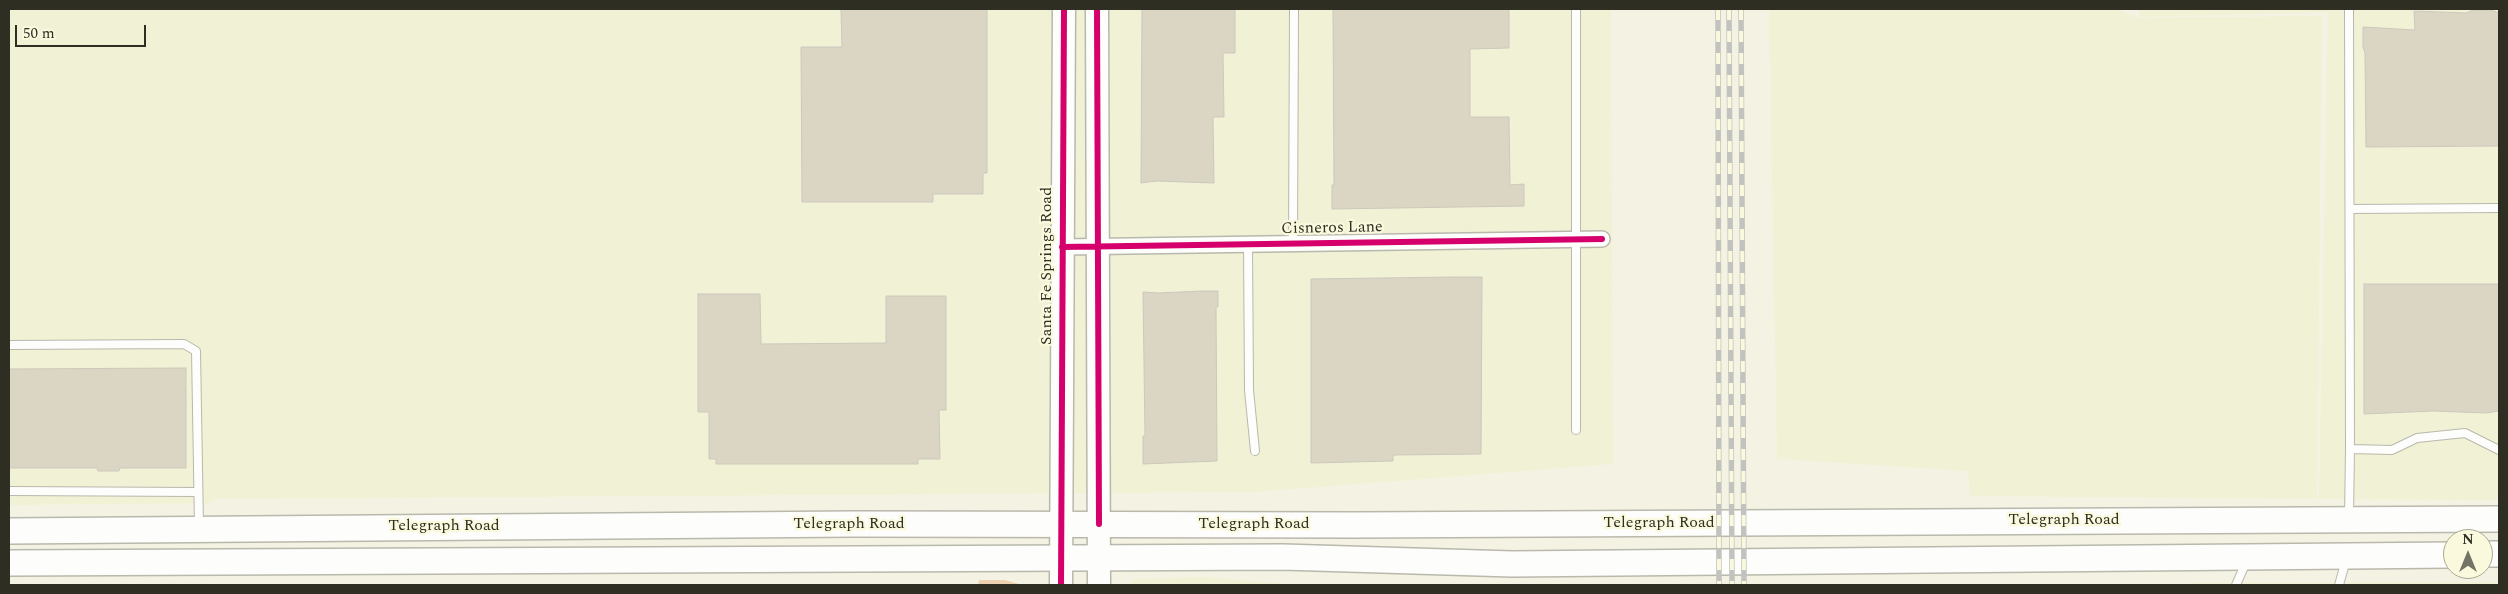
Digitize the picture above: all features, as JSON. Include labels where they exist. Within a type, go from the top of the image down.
[{"type":"main road","name":"Santa Fe Springs Road","points":[[1061,585],[1064,9]]},
{"type":"main road","points":[[1097,9],[1100,246],[1099,585]]},
{"type":"main road","name":"Telegraph Road","points":[[9,532],[300,528],[1061,524],[1374,525],[2499,519]]},
{"type":"main road","name":"Telegraph Road","points":[[9,563],[1283,557],[1512,564],[2443,555]]},
{"type":"street","name":"Cisneros Lane","points":[[1062,247],[1602,239]]},
{"type":"lane","points":[[1294,9],[1294,244]]},
{"type":"lane","points":[[1576,9],[1576,430]]},
{"type":"lane","points":[[2349,9],[2349,520]]},
{"type":"lane","points":[[2350,209],[2499,208]]},
{"type":"lane","points":[[1248,244],[1250,390],[1255,451]]},
{"type":"lane","points":[[9,345],[184,344],[196,351],[199,530]]},
{"type":"lane","points":[[2350,449],[2392,450],[2417,438],[2465,434],[2499,450]]},
{"type":"lane","points":[[9,492],[198,492]]},
{"type":"lane","points":[[2339,585],[2347,555]]},
{"type":"lane","points":[[2236,585],[2248,556]]},
{"type":"shaded area","points":[[9,9],[1611,9],[1613,464],[1257,492],[214,499],[213,503],[9,505]]},
{"type":"shaded area","points":[[1769,9],[2117,9],[2137,18],[2322,16],[2317,499],[1970,496],[1968,471],[1777,459]]},
{"type":"shaded area","points":[[2139,9],[2499,9],[2499,500],[2319,499],[2328,12],[2139,17]]},
{"type":"shaded area","points":[[1202,577],[1302,585],[1129,585],[1135,579]]},
{"type":"shaded area","points":[[979,580],[1005,580],[1023,585],[978,585]]},
{"type":"shaded area","points":[[2499,582],[2499,585],[2168,585],[2195,583]]},
{"type":"building","points":[[841,9],[987,9],[987,173],[983,173],[983,194],[933,194],[933,202],[802,202],[801,47],[842,47]]},
{"type":"building","points":[[1142,9],[1235,9],[1235,53],[1223,53],[1224,117],[1213,117],[1214,183],[1156,181],[1141,183]]},
{"type":"building","points":[[1333,9],[1509,9],[1509,48],[1470,49],[1470,117],[1509,117],[1510,185],[1524,184],[1524,206],[1332,209],[1332,185],[1334,185]]},
{"type":"building","points":[[2472,10],[2491,10],[2499,13],[2499,146],[2366,147],[2363,27],[2415,30],[2414,11],[2467,13]]},
{"type":"building","points":[[1482,277],[1481,454],[1393,455],[1393,461],[1311,463],[1311,279]]},
{"type":"building","points":[[2364,284],[2499,284],[2499,411],[2486,413],[2433,411],[2364,414]]},
{"type":"building","points":[[1218,291],[1218,307],[1216,307],[1217,461],[1143,464],[1143,436],[1145,436],[1143,292]]},
{"type":"building","points":[[698,294],[760,294],[761,344],[886,343],[886,296],[946,296],[946,410],[939,410],[940,459],[918,459],[918,464],[716,464],[716,459],[709,459],[709,412],[698,412]]},
{"type":"building","points":[[186,368],[186,468],[120,468],[119,471],[98,471],[97,468],[9,468],[9,369]]},
{"type":"railway","points":[[1718,9],[1719,585]]},
{"type":"railway","points":[[1729,9],[1732,585]]},
{"type":"railway","points":[[1741,9],[1744,585]]},
{"type":"cycle path","points":[[1061,585],[1064,9]]},
{"type":"cycle path","points":[[1097,9],[1099,524]]},
{"type":"cycle path","points":[[1062,247],[1602,239]]}]
